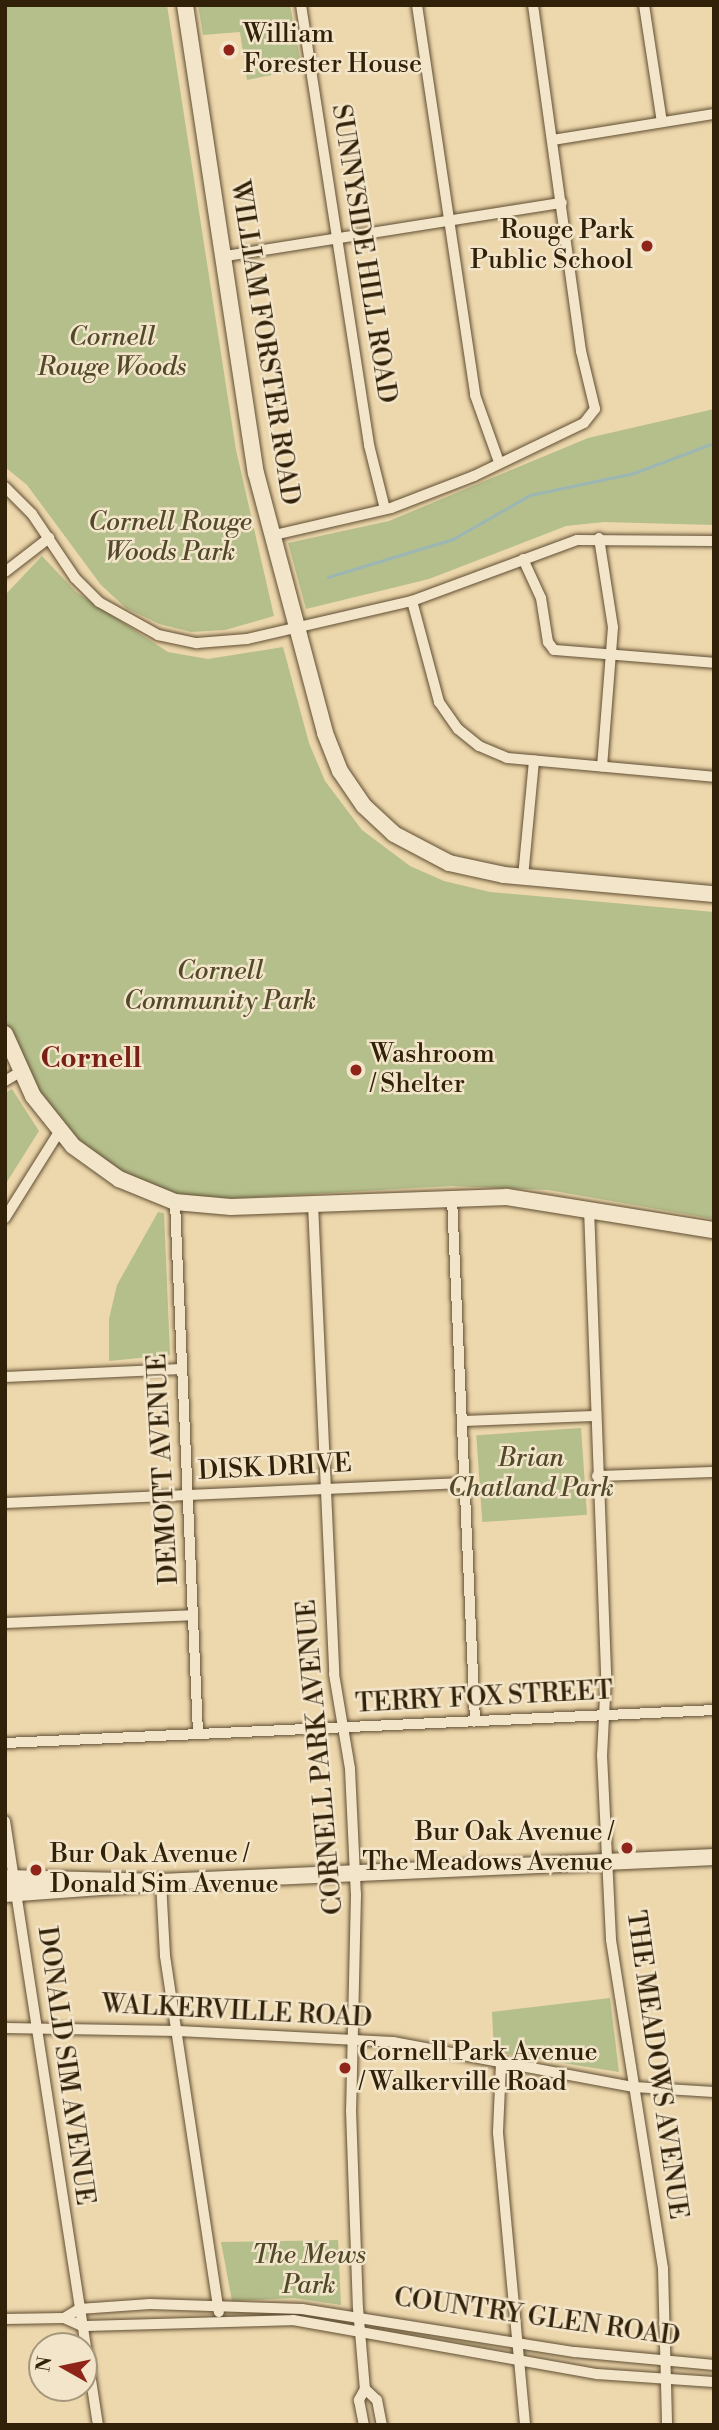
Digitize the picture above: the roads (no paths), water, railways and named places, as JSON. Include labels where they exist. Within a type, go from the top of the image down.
[{"type":"street","name":"WILLIAM FORSTER ROAD","points":[[185,5],[226,256],[242,393],[270,536],[331,751],[364,806],[394,834],[431,856],[463,868],[523,877],[714,894]]},
{"type":"street","name":"SUNNYSIDE HILL ROAD","points":[[301,5],[340,240],[369,445],[385,509]]},
{"type":"street","points":[[417,5],[475,395],[499,462]]},
{"type":"street","points":[[270,536],[385,509],[474,476],[584,423],[595,408],[581,351],[533,5]]},
{"type":"street","points":[[644,5],[662,122]]},
{"type":"street","points":[[553,140],[714,114]]},
{"type":"street","points":[[226,256],[562,203]]},
{"type":"street","points":[[5,487],[49,538],[75,578],[99,602],[158,635],[221,642],[412,601],[560,544],[599,538],[714,541]]},
{"type":"street","points":[[5,572],[49,538]]},
{"type":"street","points":[[599,538],[600,567],[613,612],[612,656],[602,767]]},
{"type":"street","points":[[523,559],[541,598],[548,642],[554,650],[714,663]]},
{"type":"street","points":[[412,601],[433,688],[449,718],[479,746],[507,758],[714,776]]},
{"type":"street","points":[[523,877],[534,761]]},
{"type":"street","points":[[5,1034],[12,1077],[59,1132],[110,1175],[175,1202],[231,1207],[507,1197],[714,1230]]},
{"type":"street","points":[[5,1218],[59,1132]]},
{"type":"street","points":[[452,1198],[475,1721]]},
{"type":"street","name":"DEMOTT AVENUE","points":[[175,1202],[198,1734]]},
{"type":"street","name":"CORNELL PARK AVENUE","points":[[313,1204],[334,1674],[350,1769],[355,1873],[352,2042],[358,2315],[365,2389],[359,2400],[364,2425]]},
{"type":"street","name":"THE MEADOWS AVENUE","points":[[589,1208],[606,1862],[611,1940],[663,2269],[667,2425]]},
{"type":"street","points":[[5,1377],[182,1369]]},
{"type":"street","points":[[462,1422],[595,1416]]},
{"type":"street","points":[[597,1476],[714,1472]]},
{"type":"street","name":"DISK DRIVE","points":[[5,1503],[464,1483]]},
{"type":"street","points":[[5,1623],[193,1615]]},
{"type":"street","name":"TERRY FOX STREET","points":[[5,1742],[714,1710]]},
{"type":"street","name":"DONALD SIM AVENUE","points":[[5,1821],[10,1886],[37,2027],[98,2425]]},
{"type":"street","points":[[10,1886],[714,1857]]},
{"type":"street","points":[[156,1882],[220,2322]]},
{"type":"street","name":"WALKERVILLE ROAD","points":[[5,2028],[177,2031],[393,2042],[634,2087],[714,2092]]},
{"type":"street","points":[[501,2063],[498,2133],[520,2342],[525,2425]]},
{"type":"street","name":"COUNTRY GLEN ROAD","points":[[64,2318],[150,2304],[302,2309],[358,2315],[520,2342],[666,2362],[714,2365]]},
{"type":"street","name":"COUNTRY GLEN ROAD","points":[[5,2319],[81,2317],[220,2322],[293,2320],[360,2329],[521,2362],[714,2382]]},
{"type":"street","name":"CORNELL PARK AVENUE","points":[[365,2389],[377,2400],[382,2425]]},
{"type":"waterway","points":[[328,577],[453,539],[530,495],[634,473],[714,443]]},
{"type":"place","name":"William Forester House","points":[[229,50]]},
{"type":"place","name":"Rouge Park Public School","points":[[647,246]]},
{"type":"place","name":"Washroom / Shelter","points":[[356,1070]]},
{"type":"place","name":"Bur Oak Avenue / The Meadows Avenue","points":[[627,1848]]},
{"type":"place","name":"Bur Oak Avenue / Donald Sim Avenue","points":[[36,1870]]},
{"type":"place","name":"Cornell Park Avenue / Walkerville Road","points":[[345,2068]]},
{"type":"district","name":"Cornell","points":[[91,1059]]},
{"type":"park label","name":"Cornell Rouge Woods","points":[[112,353]]},
{"type":"park label","name":"Cornell Rouge Woods Park","points":[[170,538]]},
{"type":"park label","name":"Cornell Community Park","points":[[220,987]]},
{"type":"park label","name":"Brian Chatland Park","points":[[531,1474]]},
{"type":"park label","name":"The Mews Park","points":[[309,2271]]}]
